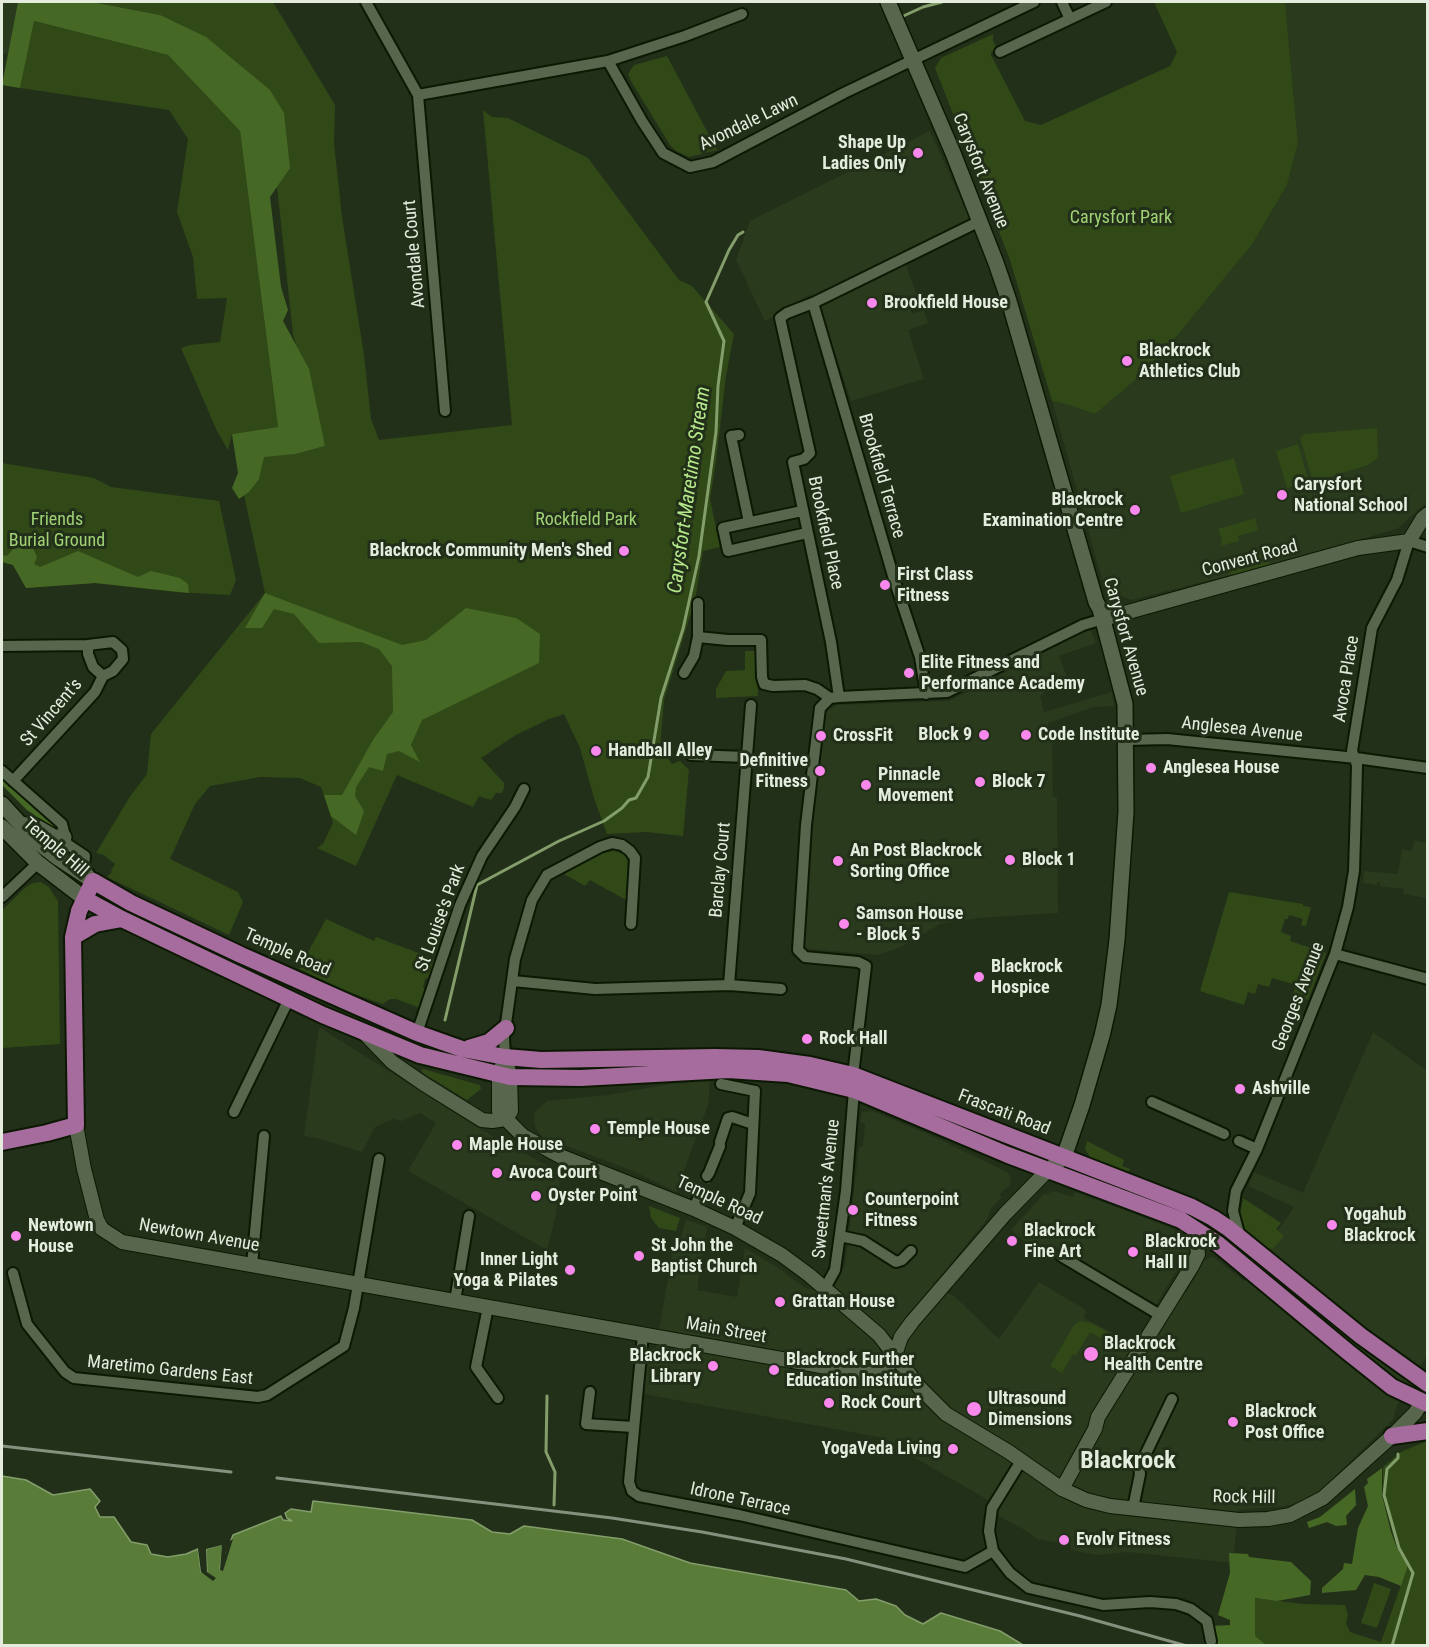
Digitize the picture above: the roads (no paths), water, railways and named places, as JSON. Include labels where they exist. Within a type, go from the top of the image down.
[{"type":"highway","name":"Temple Road","points":[[93,881],[131,903],[241,955],[417,1033],[462,1049],[505,1057]]},
{"type":"highway","name":"Newtown Avenue","points":[[76,1125],[73,937],[76,920],[93,881]]},
{"type":"highway","points":[[85,899],[289,999],[362,1031],[420,1055],[505,1076]]},
{"type":"highway","points":[[73,937],[94,924],[122,919]]},
{"type":"highway","points":[[462,1049],[489,1042],[506,1028]]},
{"type":"highway","name":"Frascati Road","points":[[505,1057],[582,1060],[739,1057],[789,1061],[1064,1157],[1192,1207],[1223,1224],[1361,1336],[1428,1384]]},
{"type":"highway","name":"Frascati Road","points":[[505,1076],[581,1078],[738,1070],[853,1083],[1048,1170],[1181,1220],[1218,1244],[1392,1387],[1426,1398]]},
{"type":"highway","points":[[2,1142],[76,1125]]},
{"type":"highway","points":[[1392,1436],[1428,1431]]},
{"type":"main road","name":"Carysfort Avenue","points":[[893,13],[980,220],[1009,301],[1124,693],[1126,812],[1109,1005],[1095,1062],[1064,1157]]},
{"type":"main road","name":"Temple Hill","points":[[2,804],[35,840],[93,881]]},
{"type":"main road","points":[[20,824],[35,826],[54,837],[64,837]]},
{"type":"main road","name":"Temple Hill","points":[[2,827],[38,863],[85,899]]},
{"type":"main road","points":[[1048,1170],[1064,1157]]},
{"type":"street","name":"Avondale Court","points":[[366,2],[418,95],[445,411]]},
{"type":"street","points":[[913,58],[1010,7],[1034,2]]},
{"type":"street","points":[[1062,2],[1070,19]]},
{"type":"street","points":[[1000,52],[1106,2]]},
{"type":"street","points":[[418,95],[608,61],[685,36],[742,14]]},
{"type":"street","name":"Avondale Lawn","points":[[608,61],[663,153],[690,167],[714,162],[913,58]]},
{"type":"street","points":[[813,303],[980,220]]},
{"type":"street","name":"Brookfield Place","points":[[813,303],[780,318],[810,453],[804,459],[792,462],[831,642],[835,698]]},
{"type":"street","name":"Brookfield Terrace","points":[[813,303],[894,579],[920,657],[926,694]]},
{"type":"street","points":[[739,435],[731,436],[749,522]]},
{"type":"street","points":[[802,511],[723,528],[728,551],[807,533]]},
{"type":"street","points":[[1428,514],[1409,541],[1428,547]]},
{"type":"street","name":"Convent Road","points":[[1103,619],[1358,548],[1409,541]]},
{"type":"street","name":"Avoca Place","points":[[1356,758],[1352,751],[1372,628],[1398,580],[1409,541]]},
{"type":"street","points":[[684,673],[694,656],[698,637],[698,603]]},
{"type":"street","points":[[698,637],[761,640],[764,684],[806,685],[835,698],[926,694],[947,692],[1083,625],[1103,619]]},
{"type":"street","points":[[2,646],[88,645],[113,642],[122,650],[123,659],[114,671],[103,676]]},
{"type":"street","name":"St Vincent's","points":[[13,781],[95,692],[103,676],[93,667],[88,654],[88,645]]},
{"type":"street","name":"Sweetman's Avenue","points":[[825,1288],[835,1270],[840,1236],[866,966],[858,962],[805,957],[798,950],[816,725],[820,708],[835,698]]},
{"type":"street","name":"Barclay Court","points":[[729,985],[751,705]]},
{"type":"street","name":"Anglesea Avenue","points":[[1126,740],[1167,739],[1356,758],[1428,768]]},
{"type":"street","points":[[691,755],[747,757]]},
{"type":"street","name":"Georges Avenue","points":[[1240,1237],[1233,1211],[1236,1191],[1257,1149],[1335,954],[1348,907],[1354,871],[1356,758]]},
{"type":"street","points":[[2,771],[62,824],[67,844],[85,856],[84,867],[93,881]]},
{"type":"street","name":"St Louise's Park","points":[[417,1033],[460,905],[482,856],[515,807],[524,789]]},
{"type":"street","points":[[362,1031],[392,1062],[424,1084],[482,1119],[492,1121],[506,1119],[511,1111],[505,1076],[506,1028],[515,959],[532,900],[547,875],[600,847],[612,843],[622,845],[635,858],[631,924]]},
{"type":"street","points":[[2,897],[38,863]]},
{"type":"street","points":[[1335,954],[1428,979]]},
{"type":"street","points":[[513,981],[595,989],[729,985],[781,989]]},
{"type":"street","points":[[234,1112],[289,999]]},
{"type":"street","points":[[721,1084],[755,1090],[750,1193],[735,1228]]},
{"type":"street","points":[[1152,1102],[1224,1134]]},
{"type":"street","points":[[706,1176],[728,1118],[732,1116],[753,1124]]},
{"type":"street","name":"Temple Road","points":[[506,1119],[522,1136],[556,1154],[696,1202],[782,1255],[825,1288],[879,1335],[894,1353]]},
{"type":"street","name":"Newtown Avenue","points":[[76,1125],[97,1220],[102,1229],[122,1242],[643,1334]]},
{"type":"street","points":[[252,1265],[264,1136]]},
{"type":"street","points":[[1239,1141],[1257,1149]]},
{"type":"street","name":"Maretimo Gardens East","points":[[13,1273],[27,1324],[65,1372],[74,1378],[258,1397],[276,1391],[344,1346],[347,1340],[379,1159]]},
{"type":"street","points":[[1048,1170],[1005,1214],[912,1322],[900,1337],[894,1353],[920,1388],[946,1414],[1062,1490],[1095,1428],[1098,1417],[1198,1254],[1195,1229]]},
{"type":"street","points":[[456,1300],[469,1216]]},
{"type":"street","points":[[840,1236],[863,1241],[896,1262],[902,1260],[911,1251]]},
{"type":"street","points":[[1061,1256],[1160,1316]]},
{"type":"street","points":[[488,1307],[476,1367],[498,1398]]},
{"type":"street","name":"Main Street","points":[[643,1334],[866,1374],[873,1374],[887,1367],[894,1353]]},
{"type":"street","name":"Idrone Terrace","points":[[643,1334],[628,1482],[632,1491],[639,1496],[739,1515],[965,1567],[993,1551]]},
{"type":"street","points":[[590,1392],[586,1424],[633,1426]]},
{"type":"street","name":"Rock Hill","points":[[1062,1490],[1086,1500],[1110,1506],[1239,1520],[1278,1518],[1290,1515],[1323,1498],[1392,1436],[1415,1413],[1426,1398]]},
{"type":"street","points":[[1133,1508],[1140,1474],[1139,1468],[1172,1399]]},
{"type":"street","points":[[1021,1461],[993,1508],[989,1531],[993,1551],[1010,1573],[1029,1588],[1103,1605],[1168,1602],[1191,1609],[1207,1621],[1211,1641]]},
{"type":"waterway","name":"Carysfort-Maretimo Stream","points":[[899,18],[923,7],[942,2]]},
{"type":"waterway","name":"Carysfort-Maretimo Stream","points":[[445,1020],[477,885],[559,841],[604,821],[629,800],[636,798],[648,777],[661,698],[683,629],[699,556],[716,432],[718,386],[724,341],[706,302],[729,250],[738,235],[743,232]]},
{"type":"waterway","name":"Carysfort-Maretimo Stream","points":[[547,1396],[546,1452],[555,1472],[554,1505]]},
{"type":"waterway","points":[[1392,1646],[1413,1573],[1399,1548],[1384,1495],[1387,1469],[1398,1458],[1398,1454]]},
{"type":"tunnel","points":[[699,1196],[707,1176]]},
{"type":"railway","points":[[2,1446],[231,1472]]},
{"type":"railway","points":[[277,1478],[612,1518],[702,1532],[846,1559],[1080,1616],[1187,1646]]},
{"type":"place","name":"Shape Up Ladies Only","points":[[918,153]]},
{"type":"place","name":"Brookfield House","points":[[872,303]]},
{"type":"place","name":"Blackrock Athletics Club","points":[[1127,361]]},
{"type":"place","name":"Carysfort National School","points":[[1282,495]]},
{"type":"place","name":"Blackrock Examination Centre","points":[[1135,510]]},
{"type":"place","name":"Blackrock Community Men's Shed","points":[[624,551]]},
{"type":"place","name":"First Class Fitness","points":[[885,585]]},
{"type":"place","name":"Elite Fitness and Performance Academy","points":[[909,673]]},
{"type":"place","name":"Block 9","points":[[984,735]]},
{"type":"place","name":"Code Institute","points":[[1026,735]]},
{"type":"place","name":"CrossFit","points":[[821,736]]},
{"type":"place","name":"Handball Alley","points":[[596,751]]},
{"type":"place","name":"Anglesea House","points":[[1151,768]]},
{"type":"place","name":"Definitive Fitness","points":[[820,771]]},
{"type":"place","name":"Block 7","points":[[980,782]]},
{"type":"place","name":"Pinnacle Movement","points":[[866,785]]},
{"type":"place","name":"Block 1","points":[[1010,860]]},
{"type":"place","name":"An Post Blackrock Sorting Office","points":[[838,861]]},
{"type":"place","name":"Samson House - Block 5","points":[[844,924]]},
{"type":"place","name":"Blackrock Hospice","points":[[979,977]]},
{"type":"place","name":"Rock Hall","points":[[807,1039]]},
{"type":"place","name":"Ashville","points":[[1240,1089]]},
{"type":"place","name":"Temple House","points":[[595,1129]]},
{"type":"place","name":"Maple House","points":[[457,1145]]},
{"type":"place","name":"Avoca Court","points":[[497,1173]]},
{"type":"place","name":"Oyster Point","points":[[536,1196]]},
{"type":"place","name":"Counterpoint Fitness","points":[[853,1210]]},
{"type":"place","name":"Yogahub Blackrock","points":[[1332,1225]]},
{"type":"place","name":"Newtown House","points":[[16,1236]]},
{"type":"place","name":"Blackrock Fine Art","points":[[1012,1241]]},
{"type":"place","name":"Blackrock Hall II","points":[[1133,1252]]},
{"type":"place","name":"St John the Baptist Church","points":[[639,1256]]},
{"type":"place","name":"Inner Light Yoga & Pilates","points":[[570,1270]]},
{"type":"place","name":"Grattan House","points":[[780,1302]]},
{"type":"place","name":"Blackrock Health Centre","points":[[1091,1354]]},
{"type":"place","name":"Blackrock Library","points":[[713,1366]]},
{"type":"place","name":"Blackrock Further Education Institute","points":[[774,1370]]},
{"type":"place","name":"Rock Court","points":[[829,1403]]},
{"type":"place","name":"Ultrasound Dimensions","points":[[974,1409]]},
{"type":"place","name":"Blackrock Post Office","points":[[1233,1422]]},
{"type":"place","name":"YogaVeda Living","points":[[953,1449]]},
{"type":"place","name":"Evolv Fitness","points":[[1064,1540]]},
{"type":"district","name":"Blackrock","points":[[1128,1462]]},
{"type":"park label","name":"Carysfort Park","points":[[1121,218]]},
{"type":"park label","name":"Rockfield Park","points":[[586,520]]},
{"type":"park label","name":"Friends Burial Ground","points":[[57,530]]}]
